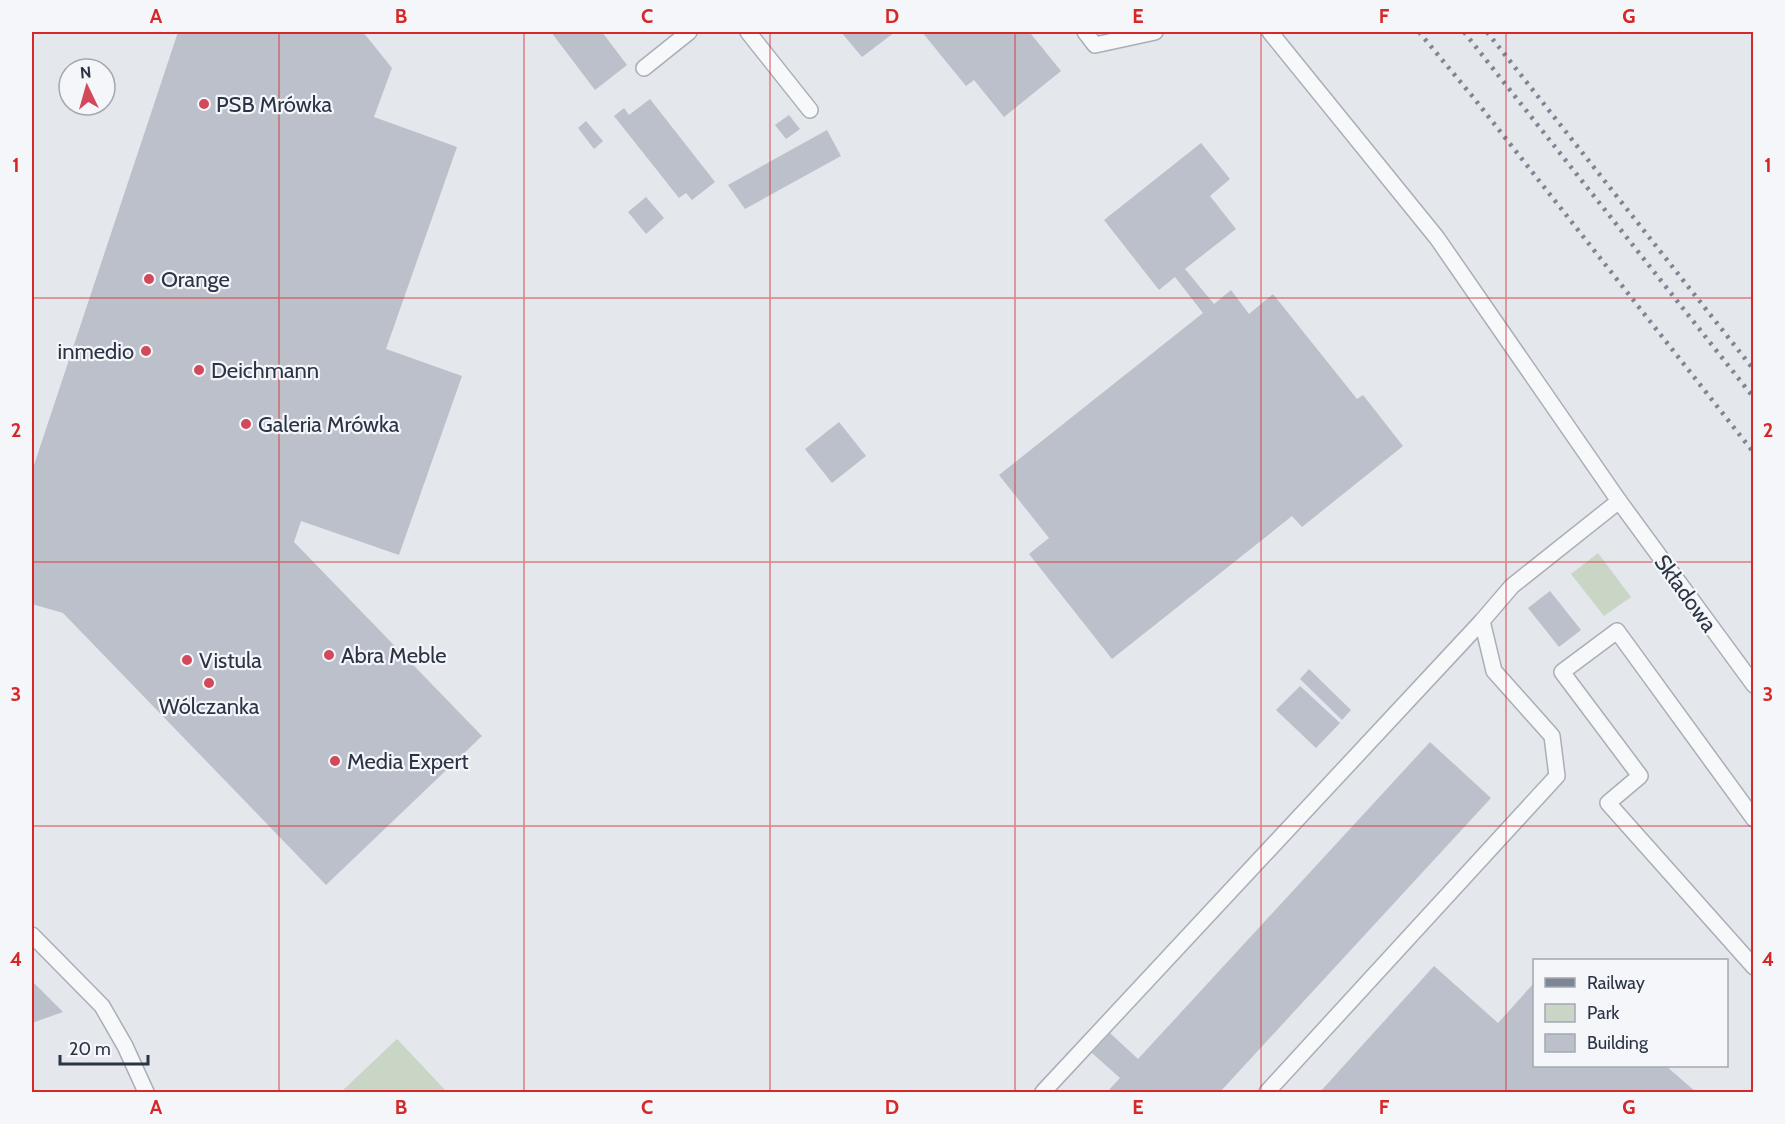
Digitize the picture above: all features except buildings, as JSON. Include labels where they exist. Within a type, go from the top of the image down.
[{"type":"lane","points":[[644,68],[689,32]]},
{"type":"lane","points":[[748,32],[810,110]]},
{"type":"lane","points":[[1085,32],[1095,45],[1155,32]]},
{"type":"lane","name":"Składowa","points":[[1270,32],[1437,238],[1619,501],[1754,685]]},
{"type":"lane","points":[[1043,1092],[1512,586],[1619,501]]},
{"type":"lane","points":[[1267,1092],[1557,776],[1552,736],[1494,671],[1482,621]]},
{"type":"lane","points":[[1754,819],[1617,631],[1562,672],[1640,776],[1608,803],[1754,967]]},
{"type":"lane","points":[[32,935],[102,1006],[125,1046],[146,1092]]},
{"type":"green space","points":[[1598,553],[1631,597],[1604,616],[1571,574]]},
{"type":"green space","points":[[397,1039],[447,1092],[341,1092]]},
{"type":"railway","points":[[1419,32],[1754,453]]},
{"type":"railway","points":[[1464,32],[1754,398]]},
{"type":"railway","points":[[1487,32],[1754,370]]},
{"type":"place","name":"PSB Mrówka","points":[[204,104]]},
{"type":"place","name":"Orange","points":[[149,279]]},
{"type":"place","name":"inmedio","points":[[146,351]]},
{"type":"place","name":"Deichmann","points":[[199,370]]},
{"type":"place","name":"Galeria Mrówka","points":[[246,424]]},
{"type":"place","name":"Abra Meble","points":[[329,655]]},
{"type":"place","name":"Vistula","points":[[187,660]]},
{"type":"place","name":"Wólczanka","points":[[209,683]]},
{"type":"place","name":"Media Expert","points":[[335,761]]}]
